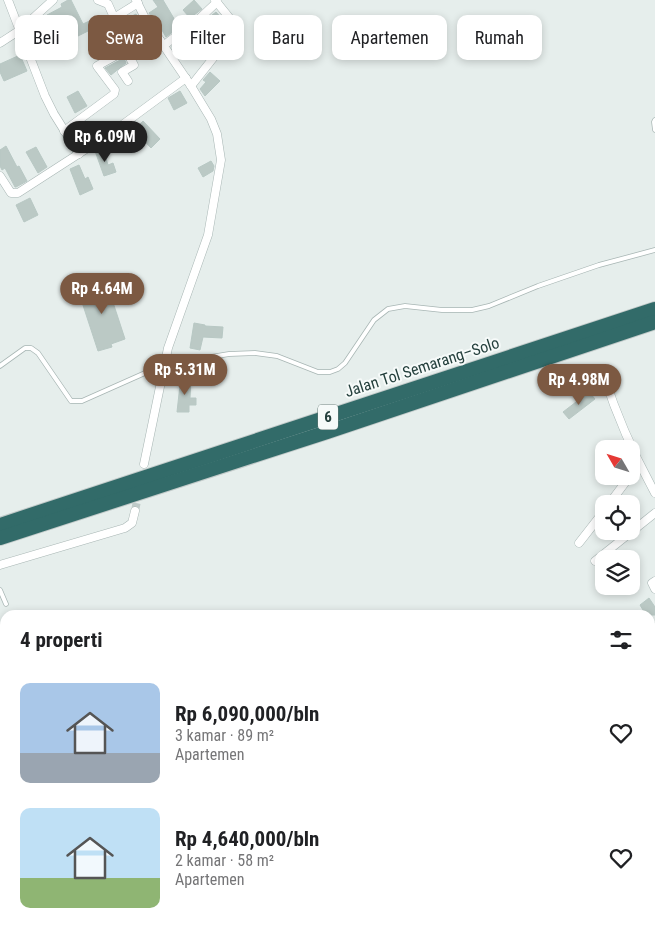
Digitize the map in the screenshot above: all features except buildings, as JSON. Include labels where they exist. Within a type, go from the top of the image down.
[{"type":"highway","name":"Jalan Tol Semarang–Solo","points":[[0,525],[655,309]]},
{"type":"highway","name":"Jalan Tol Semarang–Solo","points":[[0,538],[655,322]]},
{"type":"street","points":[[8,0],[15,18]]},
{"type":"street","points":[[37,15],[54,0]]},
{"type":"street","points":[[98,0],[108,4],[113,15]]},
{"type":"street","points":[[144,464],[163,365],[208,235],[221,160],[218,134],[207,112],[162,43],[200,18],[216,1],[232,21],[233,33],[191,86]]},
{"type":"street","points":[[118,15],[137,2],[145,15]]},
{"type":"street","points":[[0,42],[15,33]]},
{"type":"street","points":[[31,60],[45,96],[79,154]]},
{"type":"street","points":[[64,131],[114,94],[115,90],[96,66],[112,60]]},
{"type":"street","points":[[128,81],[122,72],[134,65],[131,60]]},
{"type":"street","points":[[0,176],[11,193],[18,193],[151,105],[186,78]]},
{"type":"street","points":[[604,376],[619,420],[629,440]]},
{"type":"street","points":[[640,464],[655,493]]},
{"type":"street","points":[[616,495],[624,485]]},
{"type":"street","points":[[0,565],[125,528],[132,523],[135,511]]},
{"type":"street","points":[[609,550],[655,513]]},
{"type":"street","points":[[579,543],[595,523]]},
{"type":"street","points":[[655,581],[652,583],[655,589]]},
{"type":"lane","points":[[655,120],[655,130]]},
{"type":"lane","points":[[0,366],[25,348],[31,348],[38,353],[71,401],[76,402],[82,402],[163,365],[229,354],[255,353],[277,356],[318,372],[330,372],[338,369],[345,363],[374,320],[388,309],[405,306],[442,310],[472,310],[489,306],[538,286],[599,265],[655,250]]},
{"type":"lane","points":[[0,590],[6,604]]},
{"type":"tunnel","points":[[135,511],[139,491]]}]
